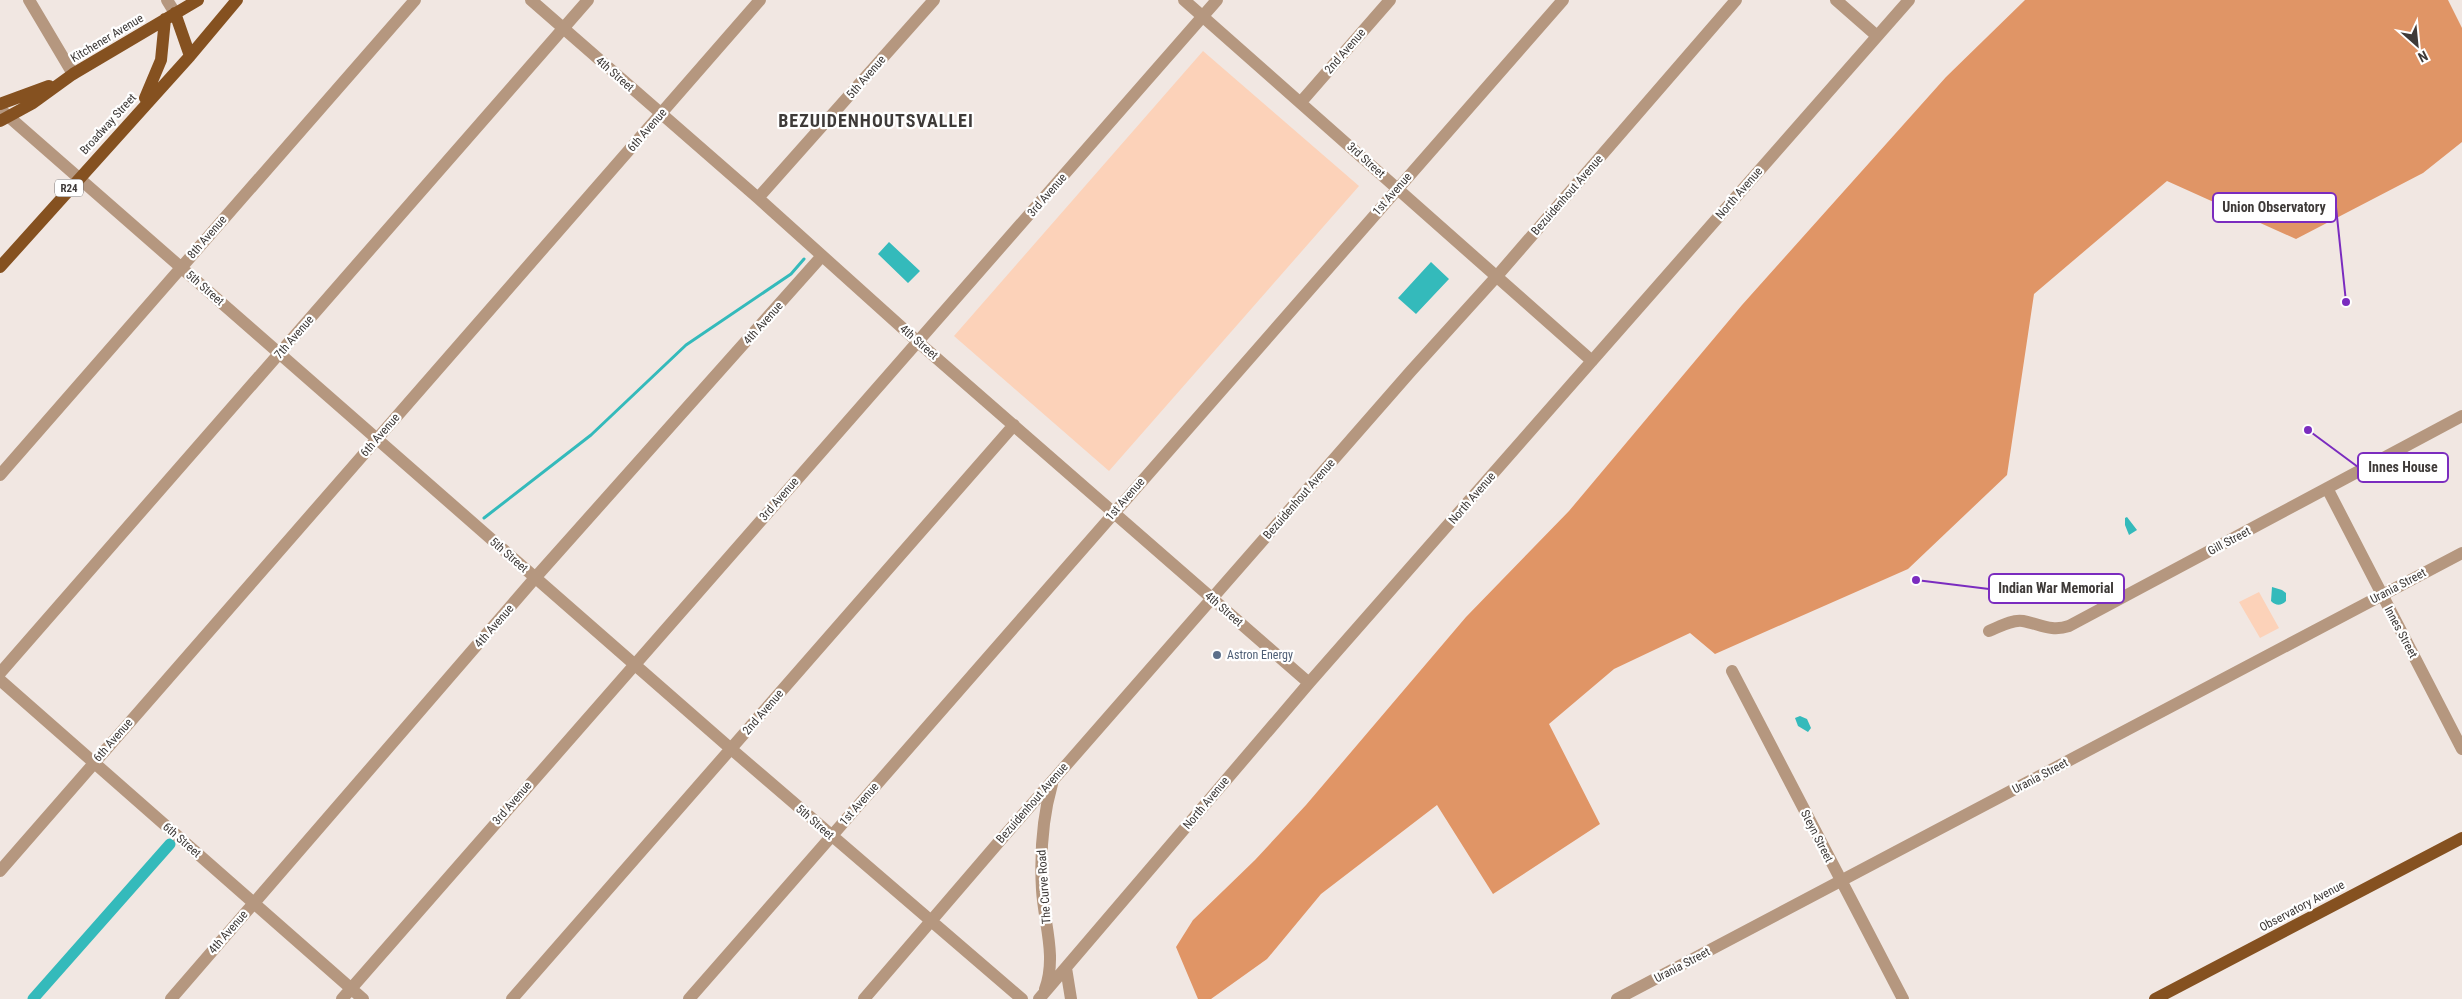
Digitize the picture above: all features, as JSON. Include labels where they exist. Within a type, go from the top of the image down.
[{"type":"main road","name":"Kitchener Avenue","points":[[3,115],[34,103],[68,77],[198,0]]},
{"type":"main road","name":"Broadway Street","points":[[0,267],[139,110],[190,56],[237,0]]},
{"type":"main road","points":[[170,16],[190,56]]},
{"type":"main road","name":"R24","points":[[139,110],[161,60],[170,16]]},
{"type":"main road","name":"Kitchener Avenue","points":[[0,104],[68,77]]},
{"type":"main road","name":"Observatory Avenue","points":[[2155,999],[2462,838]]},
{"type":"street","points":[[29,0],[68,77]]},
{"type":"street","points":[[167,0],[170,16]]},
{"type":"street","name":"8th Avenue","points":[[0,475],[415,0]]},
{"type":"street","name":"4th Street","points":[[531,0],[758,198],[821,257],[1309,682]]},
{"type":"street","name":"7th Avenue","points":[[0,673],[588,0]]},
{"type":"street","name":"6th Avenue","points":[[0,870],[760,0]]},
{"type":"street","name":"5th Avenue","points":[[758,198],[934,0]]},
{"type":"street","name":"3rd Street","points":[[1184,0],[1592,361]]},
{"type":"street","name":"3rd Avenue","points":[[342,999],[1218,0]]},
{"type":"street","name":"2nd Avenue","points":[[1301,102],[1390,0]]},
{"type":"street","name":"1st Avenue","points":[[689,999],[1397,187],[1563,0]]},
{"type":"street","name":"Bezuidenhout Avenue","points":[[864,999],[1053,780],[1411,371],[1497,276],[1736,0]]},
{"type":"street","points":[[1836,0],[1877,36]]},
{"type":"street","name":"North Avenue","points":[[1041,996],[1309,682],[1909,0]]},
{"type":"street","name":"5th Street","points":[[3,115],[79,177],[730,748],[931,923],[1022,999]]},
{"type":"street","name":"4th Avenue","points":[[171,999],[535,578],[821,257]]},
{"type":"street","name":"Gill Street","points":[[1989,631],[2022,621],[2050,629],[2069,626],[2462,416]]},
{"type":"street","name":"2nd Avenue","points":[[512,999],[1014,425]]},
{"type":"street","name":"Innes Street","points":[[2327,488],[2462,749]]},
{"type":"street","name":"Urania Street","points":[[1617,999],[2462,553]]},
{"type":"street","name":"Steyn Street","points":[[1732,671],[1903,999]]},
{"type":"street","name":"6th Street","points":[[0,680],[363,999]]},
{"type":"street","name":"The Curve Road","points":[[1041,996],[1051,970],[1041,862],[1045,808],[1053,780]]},
{"type":"street","points":[[1050,951],[1065,956],[1078,954]]},
{"type":"street","points":[[1066,968],[1071,999]]},
{"type":"shaded area","points":[[2025,0],[2448,0],[2462,28],[2462,142],[2423,173],[2296,239],[2167,181],[2034,294],[2007,475],[1908,569],[1715,654],[1690,633],[1614,669],[1549,724],[1600,824],[1493,894],[1437,805],[1321,894],[1267,959],[1211,999],[1198,999],[1176,947],[1193,920],[1255,860],[1306,805],[1466,617],[1569,511],[1742,305],[1946,77]]},
{"type":"shaded area","points":[[1203,51],[1359,186],[1109,471],[954,336]]},
{"type":"shaded area","points":[[2259,592],[2279,628],[2260,638],[2239,602]]},
{"type":"water","points":[[889,242],[920,271],[908,283],[878,254]]},
{"type":"water","points":[[1431,262],[1449,279],[1416,314],[1398,298]]},
{"type":"water","points":[[2127,517],[2137,530],[2129,535],[2125,525],[2125,518]]},
{"type":"water","points":[[2272,587],[2286,593],[2286,601],[2278,605],[2271,601]]},
{"type":"water","points":[[1800,716],[1807,719],[1811,728],[1808,732],[1798,726],[1795,718]]},
{"type":"waterway","points":[[484,518],[591,435],[686,345],[791,274],[804,259]]},
{"type":"waterway","points":[[33,999],[170,844]]},
{"type":"place","name":"Union Observatory","points":[[2346,302]]},
{"type":"place","name":"Innes House","points":[[2308,430]]},
{"type":"place","name":"Indian War Memorial","points":[[1916,580]]},
{"type":"place","name":"Astron Energy","points":[[1217,655]]},
{"type":"district","name":"BEZUIDENHOUTSVALLEI","points":[[876,120]]}]
